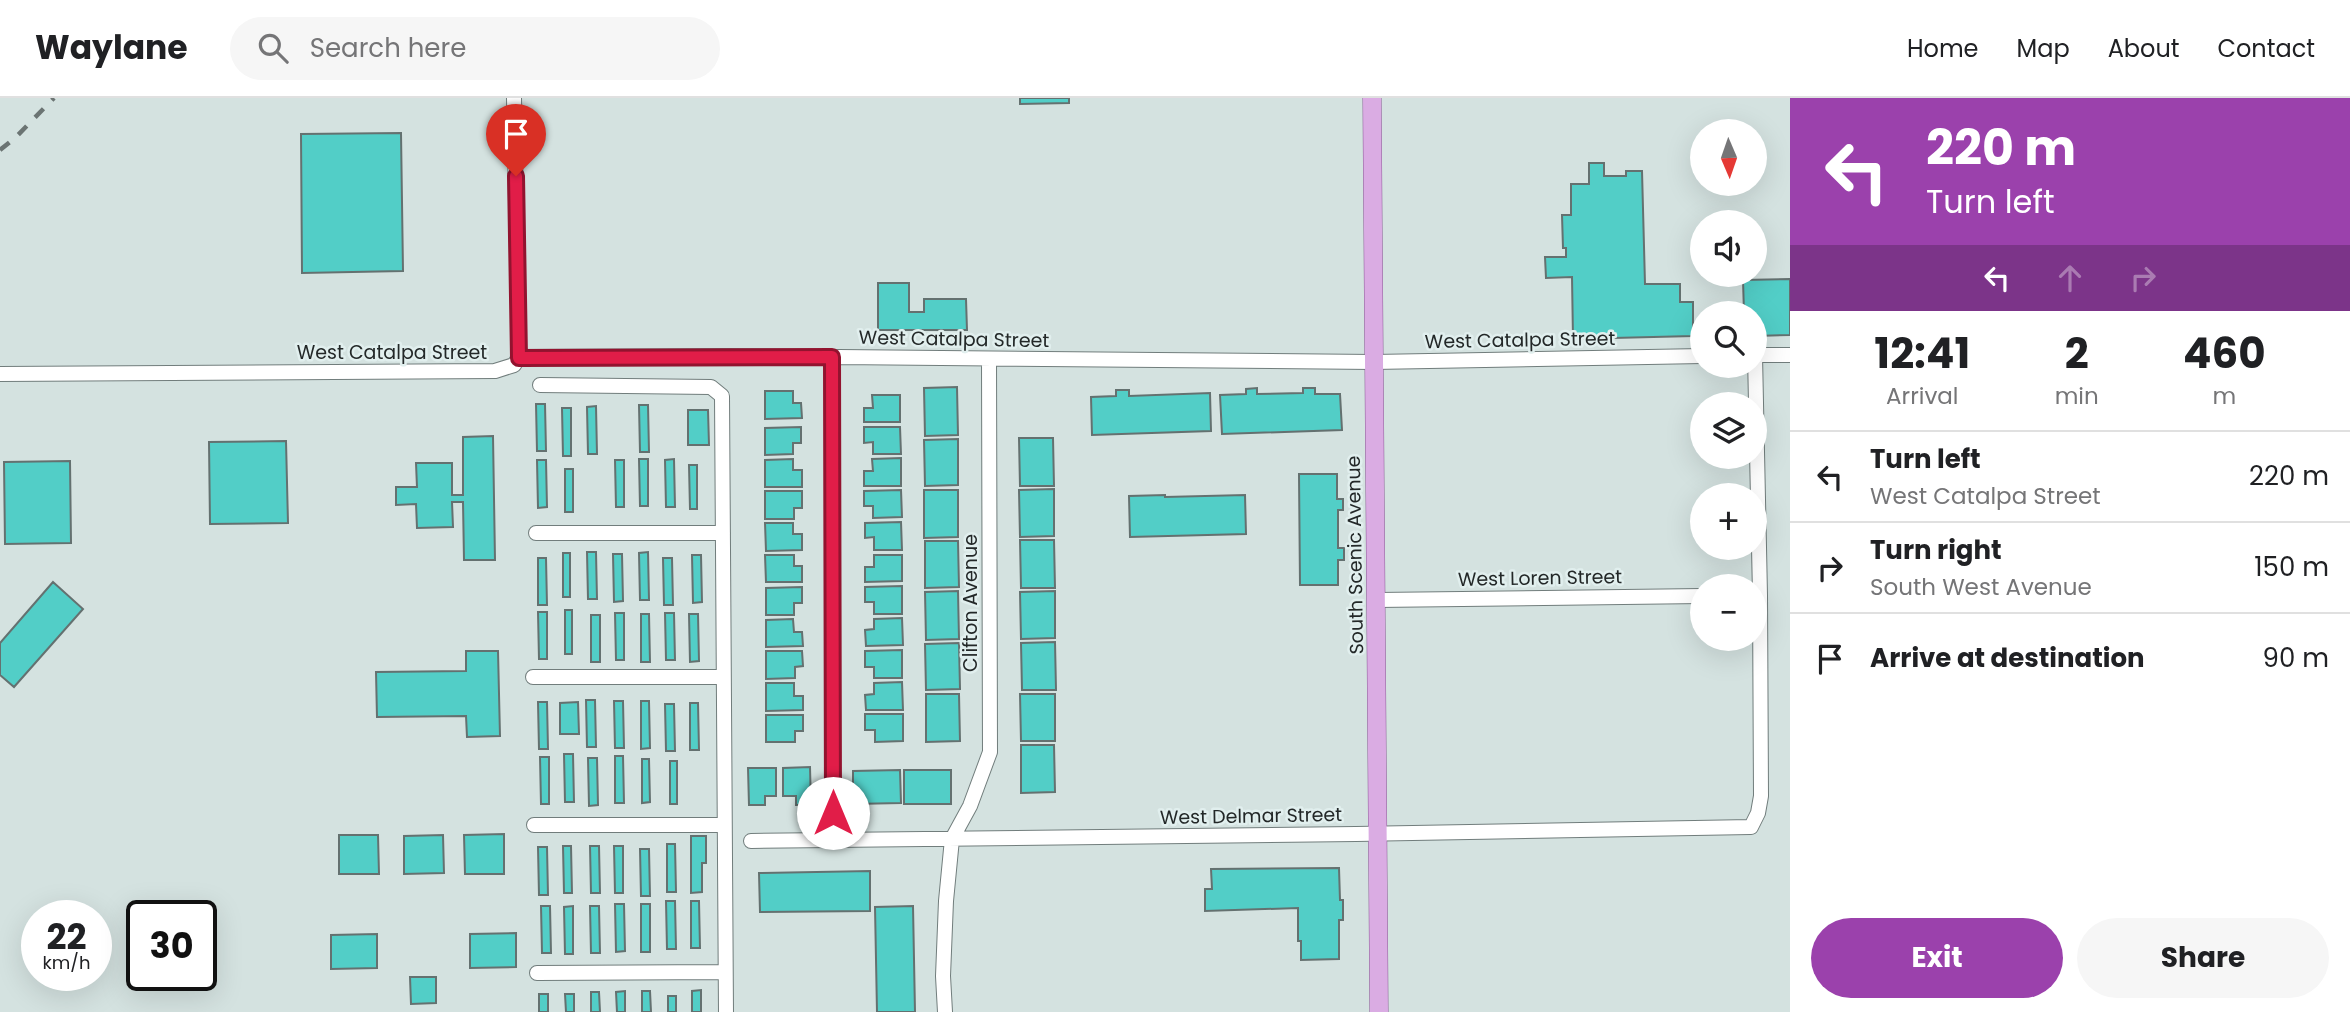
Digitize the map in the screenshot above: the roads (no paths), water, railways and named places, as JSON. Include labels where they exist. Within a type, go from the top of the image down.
[{"type":"main road","name":"South Scenic Avenue","points":[[1372,98],[1379,1012]]},
{"type":"street","points":[[514,98],[519,358]]},
{"type":"street","points":[[1767,355],[1790,355]]},
{"type":"street","name":"West Catalpa Street","points":[[0,374],[495,371],[514,365],[519,358],[832,357],[1374,362],[1690,356]]},
{"type":"street","points":[[832,357],[833,840]]},
{"type":"street","name":"Clifton Avenue","points":[[952,839],[970,806],[990,752],[989,359]]},
{"type":"street","points":[[1755,378],[1758,574]]},
{"type":"street","points":[[540,385],[711,387],[722,396],[726,1012]]},
{"type":"street","points":[[536,533],[723,533]]},
{"type":"street","name":"West Loren Street","points":[[1377,600],[1690,596]]},
{"type":"street","name":"West Delmar Street","points":[[751,841],[1751,827],[1758,813],[1761,796],[1759,651]]},
{"type":"street","points":[[533,677],[723,677]]},
{"type":"street","points":[[534,825],[723,825]]},
{"type":"street","points":[[945,1012],[943,976],[946,901],[952,839]]},
{"type":"street","points":[[537,973],[725,972]]},
{"type":"railway","points":[[0,150],[54,98]]}]
